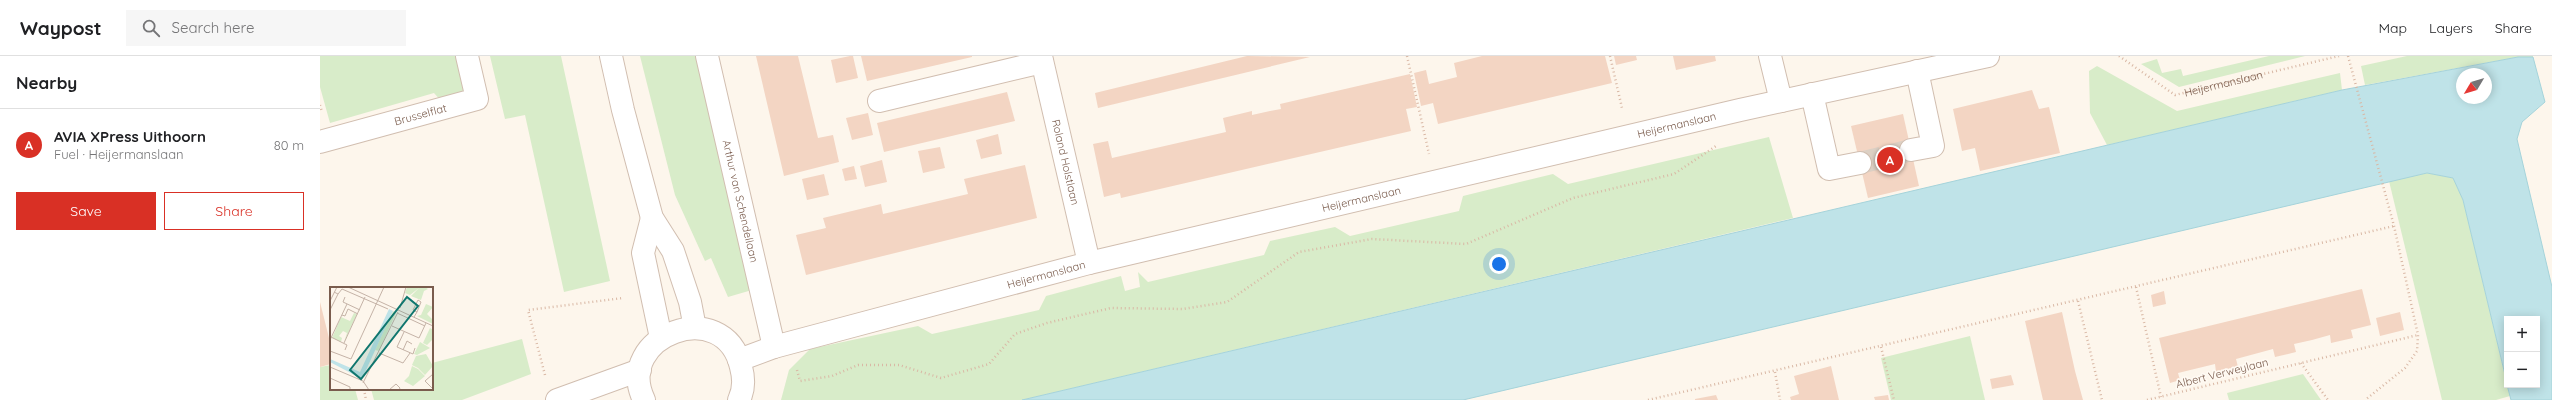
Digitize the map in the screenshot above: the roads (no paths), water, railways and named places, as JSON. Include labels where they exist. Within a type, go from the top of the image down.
[{"type":"street","name":"Brusselflat","points":[[320,142],[477,99],[467,56]]},
{"type":"street","points":[[611,56],[623,110],[652,218],[673,251],[690,302],[695,328]]},
{"type":"street","name":"Arthur van Schendellaan","points":[[707,56],[774,347]]},
{"type":"street","points":[[1770,56],[1781,101]]},
{"type":"street","name":"Heijermanslaan","points":[[739,360],[774,347],[1089,263],[1740,110],[1988,56]]},
{"type":"street","name":"Roland Holstlaan","points":[[879,101],[1041,59],[1089,263]]},
{"type":"street","points":[[1911,150],[1933,146],[1917,71]]},
{"type":"street","points":[[1812,94],[1829,169],[1860,163]]},
{"type":"street","points":[[652,218],[643,253],[661,338]]},
{"type":"street","points":[[644,400],[640,384],[640,370],[648,352],[661,338],[677,329],[695,328],[713,332],[729,344],[739,360],[744,378],[739,400]]},
{"type":"street","points":[[557,400],[640,370]]},
{"type":"water","points":[[2518,57],[2533,57],[2545,102],[2522,122],[2517,139],[2552,287],[2552,400],[2511,400],[2508,388],[2540,388],[2540,316],[2504,316],[2504,371],[2463,200],[2453,178],[2427,173],[1463,400],[1022,400],[2342,90],[2456,69],[2456,104],[2492,104],[2492,68],[2459,68]]},
{"type":"tunnel","points":[[1860,163],[1911,150]]},
{"type":"place","name":"AVIA XPress Uithoorn","points":[[1890,160]]}]
